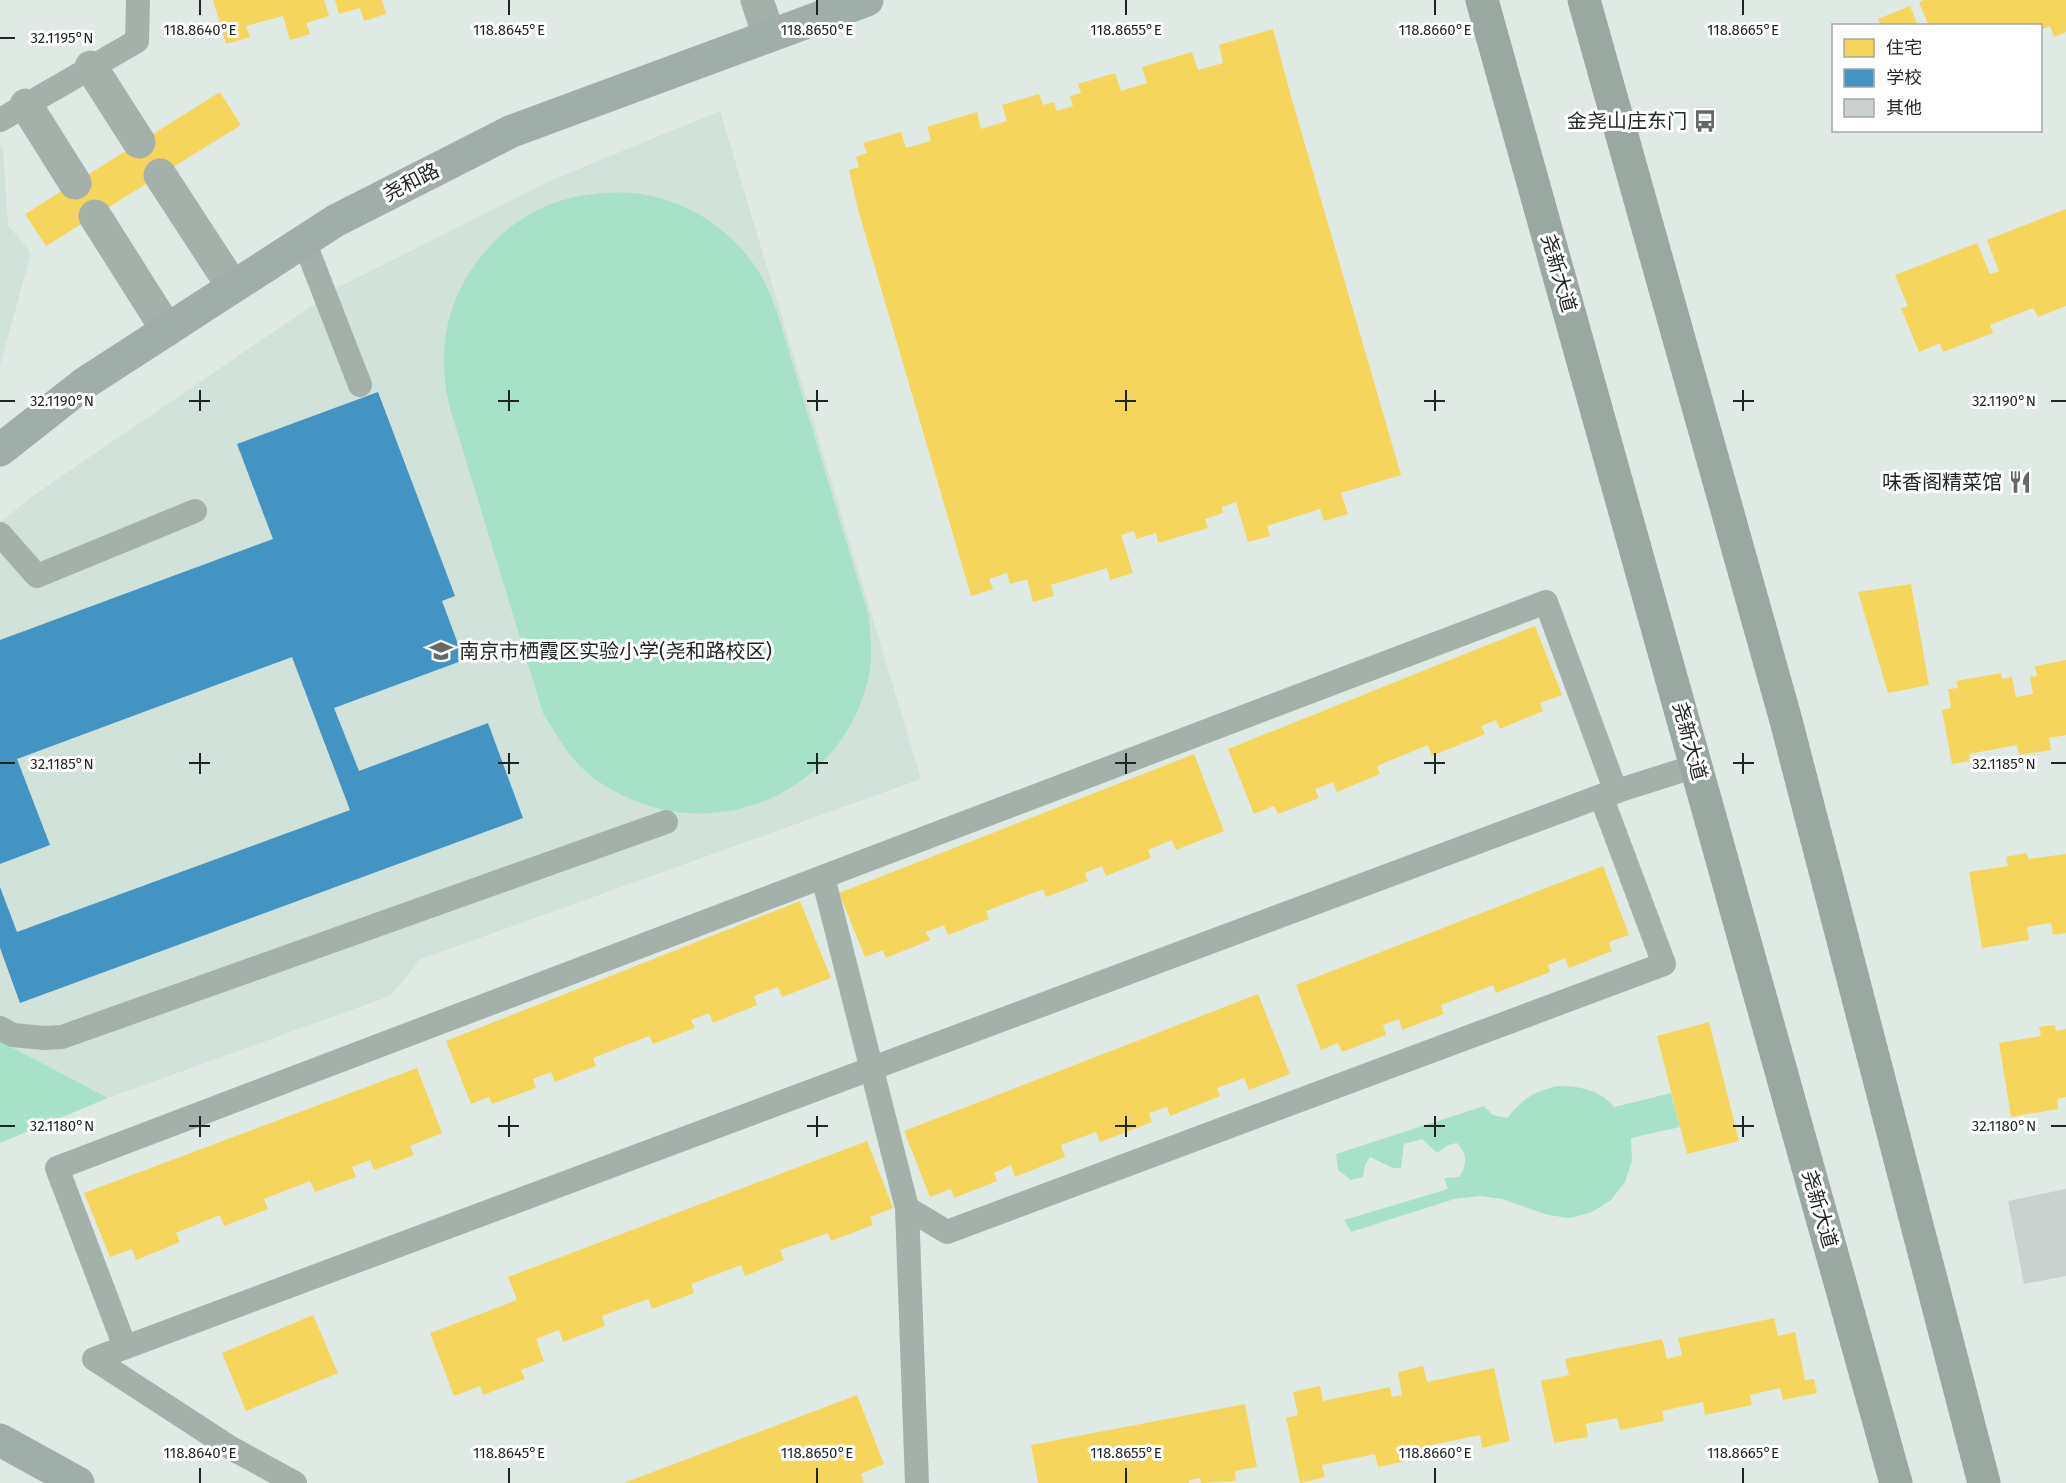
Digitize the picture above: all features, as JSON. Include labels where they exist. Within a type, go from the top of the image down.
[{"type":"main road","name":"尧和路","points":[[0,450],[85,383],[335,221],[512,131],[867,0]]},
{"type":"main road","name":"尧新大道","points":[[1482,0],[1896,1483]]},
{"type":"main road","points":[[1584,0],[1785,717],[1984,1483]]},
{"type":"main road","points":[[0,1440],[78,1483]]},
{"type":"street","points":[[757,0],[769,36]]},
{"type":"street","points":[[91,67],[139,142]]},
{"type":"street","points":[[13,112],[75,183]]},
{"type":"street","points":[[160,175],[232,287]]},
{"type":"street","points":[[95,216],[166,330]]},
{"type":"lane","points":[[13,112],[137,41],[138,0]]},
{"type":"lane","points":[[304,241],[360,386]]},
{"type":"lane","points":[[0,534],[38,576],[195,511]]},
{"type":"lane","points":[[124,1347],[57,1167],[1546,602],[1664,964],[948,1232],[907,1208]]},
{"type":"lane","points":[[295,1483],[231,1448],[94,1359],[1608,794],[1696,766]]},
{"type":"lane","points":[[0,1028],[13,1035],[62,1037],[666,822]]},
{"type":"lane","points":[[823,877],[907,1208],[917,1483]]},
{"type":"shaded area","name":"南京市栖霞区实验小学(尧和路校区)","points":[[720,111],[921,779],[421,959],[390,996],[108,1098],[0,1041],[0,523],[31,497],[341,286],[554,179]]},
{"type":"shaded area","points":[[0,147],[3,147],[8,225],[31,253],[0,366]]},
{"type":"green space","points":[[599,193],[652,196],[692,211],[728,235],[756,267],[778,315],[869,617],[871,656],[868,680],[854,718],[833,751],[806,777],[774,797],[738,809],[701,813],[662,809],[624,796],[592,776],[576,762],[566,749],[543,713],[449,405],[444,373],[445,341],[458,294],[470,272],[502,234],[522,219],[544,207],[567,199]]},
{"type":"green space","points":[[0,1041],[108,1098],[0,1143]]},
{"type":"green space","points":[[1557,1086],[1595,1092],[1614,1107],[1671,1093],[1680,1127],[1631,1138],[1632,1161],[1625,1182],[1611,1200],[1592,1212],[1570,1218],[1548,1215],[1502,1199],[1480,1196],[1454,1199],[1351,1232],[1344,1220],[1448,1189],[1444,1178],[1459,1177],[1464,1168],[1464,1155],[1457,1143],[1448,1145],[1437,1153],[1422,1139],[1404,1144],[1401,1168],[1393,1168],[1370,1157],[1365,1165],[1363,1177],[1351,1180],[1338,1170],[1336,1154],[1484,1106],[1493,1115],[1507,1118],[1529,1097]]},
{"type":"building: 住宅","points":[[213,0],[324,0],[329,16],[306,23],[310,34],[290,40],[283,16],[246,26],[250,37],[226,44]]},
{"type":"building: 住宅","points":[[335,0],[382,0],[386,14],[364,21],[360,8],[339,14]]},
{"type":"building: 住宅","points":[[1925,0],[2066,0],[2066,32],[2054,37],[2050,26],[2042,29],[2042,24],[1928,24],[1919,2]]},
{"type":"building: 住宅","points":[[1910,6],[1917,24],[1880,24],[1878,19]]},
{"type":"building: 住宅","points":[[1273,29],[1401,475],[1341,493],[1348,514],[1324,521],[1320,509],[1267,526],[1270,536],[1248,542],[1236,502],[1222,507],[1223,513],[1205,519],[1208,528],[1158,543],[1156,533],[1136,539],[1134,531],[1121,535],[1133,573],[1110,580],[1107,568],[1051,585],[1054,596],[1033,602],[1027,579],[1010,584],[1007,573],[989,579],[993,589],[971,596],[859,213],[849,170],[859,167],[856,157],[867,153],[863,143],[901,132],[906,148],[931,141],[927,127],[977,112],[981,129],[1007,121],[1002,105],[1039,94],[1043,105],[1054,102],[1057,111],[1073,106],[1070,96],[1081,93],[1078,84],[1115,73],[1121,91],[1147,83],[1142,67],[1192,52],[1198,70],[1223,63],[1219,45]]},
{"type":"building: 住宅","points":[[220,92],[241,125],[46,246],[25,214]]},
{"type":"building: 住宅","points":[[2066,209],[2066,306],[2038,317],[2033,308],[1990,325],[1993,333],[1943,352],[1940,343],[1919,352],[1901,308],[1908,306],[1895,275],[1977,243],[1990,274],[1999,271],[1987,240]]},
{"type":"building: 住宅","points":[[1911,584],[1929,685],[1888,693],[1858,592]]},
{"type":"building: 住宅","points":[[1535,626],[1562,695],[1540,703],[1543,711],[1500,729],[1496,720],[1481,726],[1485,734],[1432,756],[1428,745],[1377,766],[1380,774],[1337,792],[1333,782],[1315,789],[1319,798],[1278,814],[1274,806],[1254,814],[1228,749]]},
{"type":"building: 住宅","points":[[2066,660],[2066,735],[2049,738],[2051,750],[2019,755],[2017,745],[1969,754],[1970,761],[1952,764],[1942,710],[1951,708],[1948,689],[1958,688],[1956,681],[2001,673],[2002,679],[2012,677],[2016,697],[2033,694],[2030,677],[2037,676],[2035,666]]},
{"type":"building: 住宅","points":[[1194,754],[1224,831],[1176,850],[1172,840],[1148,850],[1151,858],[1106,876],[1102,866],[1085,873],[1088,881],[1046,897],[1043,889],[986,911],[989,919],[948,935],[944,925],[926,932],[930,940],[886,958],[883,950],[865,957],[839,893]]},
{"type":"building: 住宅","points":[[2027,853],[2028,859],[2066,854],[2066,933],[2053,935],[2051,923],[2027,927],[2029,940],[1982,948],[1969,872],[2008,866],[2006,857]]},
{"type":"building: 住宅","points":[[1603,866],[1629,935],[1609,942],[1612,951],[1569,968],[1565,958],[1548,965],[1550,972],[1496,993],[1493,985],[1441,1005],[1444,1014],[1402,1030],[1399,1019],[1383,1025],[1386,1035],[1342,1052],[1338,1043],[1321,1050],[1296,985]]},
{"type":"building: 住宅","points":[[800,901],[831,978],[782,997],[778,987],[754,996],[757,1005],[713,1023],[709,1013],[691,1020],[695,1028],[653,1044],[649,1036],[593,1058],[596,1066],[555,1082],[551,1072],[533,1079],[536,1088],[492,1104],[489,1097],[471,1104],[446,1041]]},
{"type":"building: 住宅","points":[[1258,994],[1290,1074],[1249,1090],[1244,1078],[1217,1088],[1220,1096],[1170,1116],[1167,1107],[1149,1113],[1152,1122],[1100,1142],[1096,1132],[1061,1145],[1065,1157],[1015,1177],[1011,1165],[994,1173],[997,1181],[954,1198],[951,1189],[930,1197],[904,1131]]},
{"type":"building: 住宅","points":[[1709,1022],[1739,1141],[1687,1154],[1657,1036]]},
{"type":"building: 住宅","points":[[2055,1025],[2056,1031],[2066,1029],[2066,1097],[2057,1099],[2058,1109],[2011,1117],[1999,1043],[2041,1036],[2039,1027]]},
{"type":"building: 住宅","points":[[417,1068],[442,1133],[410,1146],[414,1155],[374,1170],[370,1160],[352,1167],[356,1177],[315,1192],[310,1181],[264,1199],[268,1209],[224,1226],[220,1215],[176,1233],[180,1242],[136,1260],[132,1249],[110,1257],[84,1193]]},
{"type":"building: 住宅","points":[[867,1141],[893,1208],[870,1217],[873,1225],[831,1241],[828,1233],[780,1250],[784,1260],[745,1276],[741,1265],[691,1284],[694,1293],[652,1309],[648,1299],[602,1316],[605,1326],[563,1342],[559,1330],[536,1339],[544,1361],[521,1370],[525,1379],[483,1395],[480,1386],[454,1396],[430,1333],[517,1300],[508,1277]]},
{"type":"building: 住宅","points":[[313,1315],[338,1373],[246,1411],[222,1353]]},
{"type":"building: 住宅","points":[[1774,1318],[1778,1336],[1795,1332],[1805,1380],[1814,1379],[1817,1393],[1783,1400],[1780,1388],[1750,1395],[1752,1405],[1705,1415],[1703,1402],[1662,1411],[1664,1421],[1620,1430],[1617,1418],[1586,1424],[1588,1437],[1554,1443],[1541,1381],[1569,1375],[1565,1359],[1662,1339],[1667,1359],[1682,1355],[1678,1338]]},
{"type":"building: 住宅","points":[[1423,1366],[1427,1382],[1494,1368],[1510,1441],[1482,1448],[1480,1435],[1427,1446],[1429,1456],[1378,1467],[1375,1454],[1322,1465],[1325,1477],[1300,1483],[1286,1418],[1298,1415],[1293,1392],[1320,1386],[1323,1401],[1390,1387],[1392,1397],[1402,1395],[1398,1372]]},
{"type":"building: 住宅","points":[[857,1395],[884,1464],[861,1474],[864,1482],[862,1483],[624,1483]]},
{"type":"building: 住宅","points":[[1245,1404],[1257,1467],[1235,1471],[1236,1481],[1201,1483],[1200,1478],[1189,1480],[1189,1483],[1038,1483],[1031,1445]]},
{"type":"building: 学校","points":[[378,392],[455,596],[442,601],[464,660],[334,708],[359,771],[488,723],[523,818],[20,1003],[0,948],[0,887],[17,932],[350,810],[292,657],[17,759],[50,845],[0,864],[0,640],[273,539],[237,444]]},
{"type":"building: 其他","points":[[2066,1189],[2066,1276],[2024,1284],[2008,1201]]},
{"type":"place","name":"金尧山庄东门","points":[[1705,121]]},
{"type":"place","name":"味香阁精菜馆","points":[[2020,482]]},
{"type":"place","name":"南京市栖霞区实验小学(尧和路校区)","points":[[441,651]]}]
